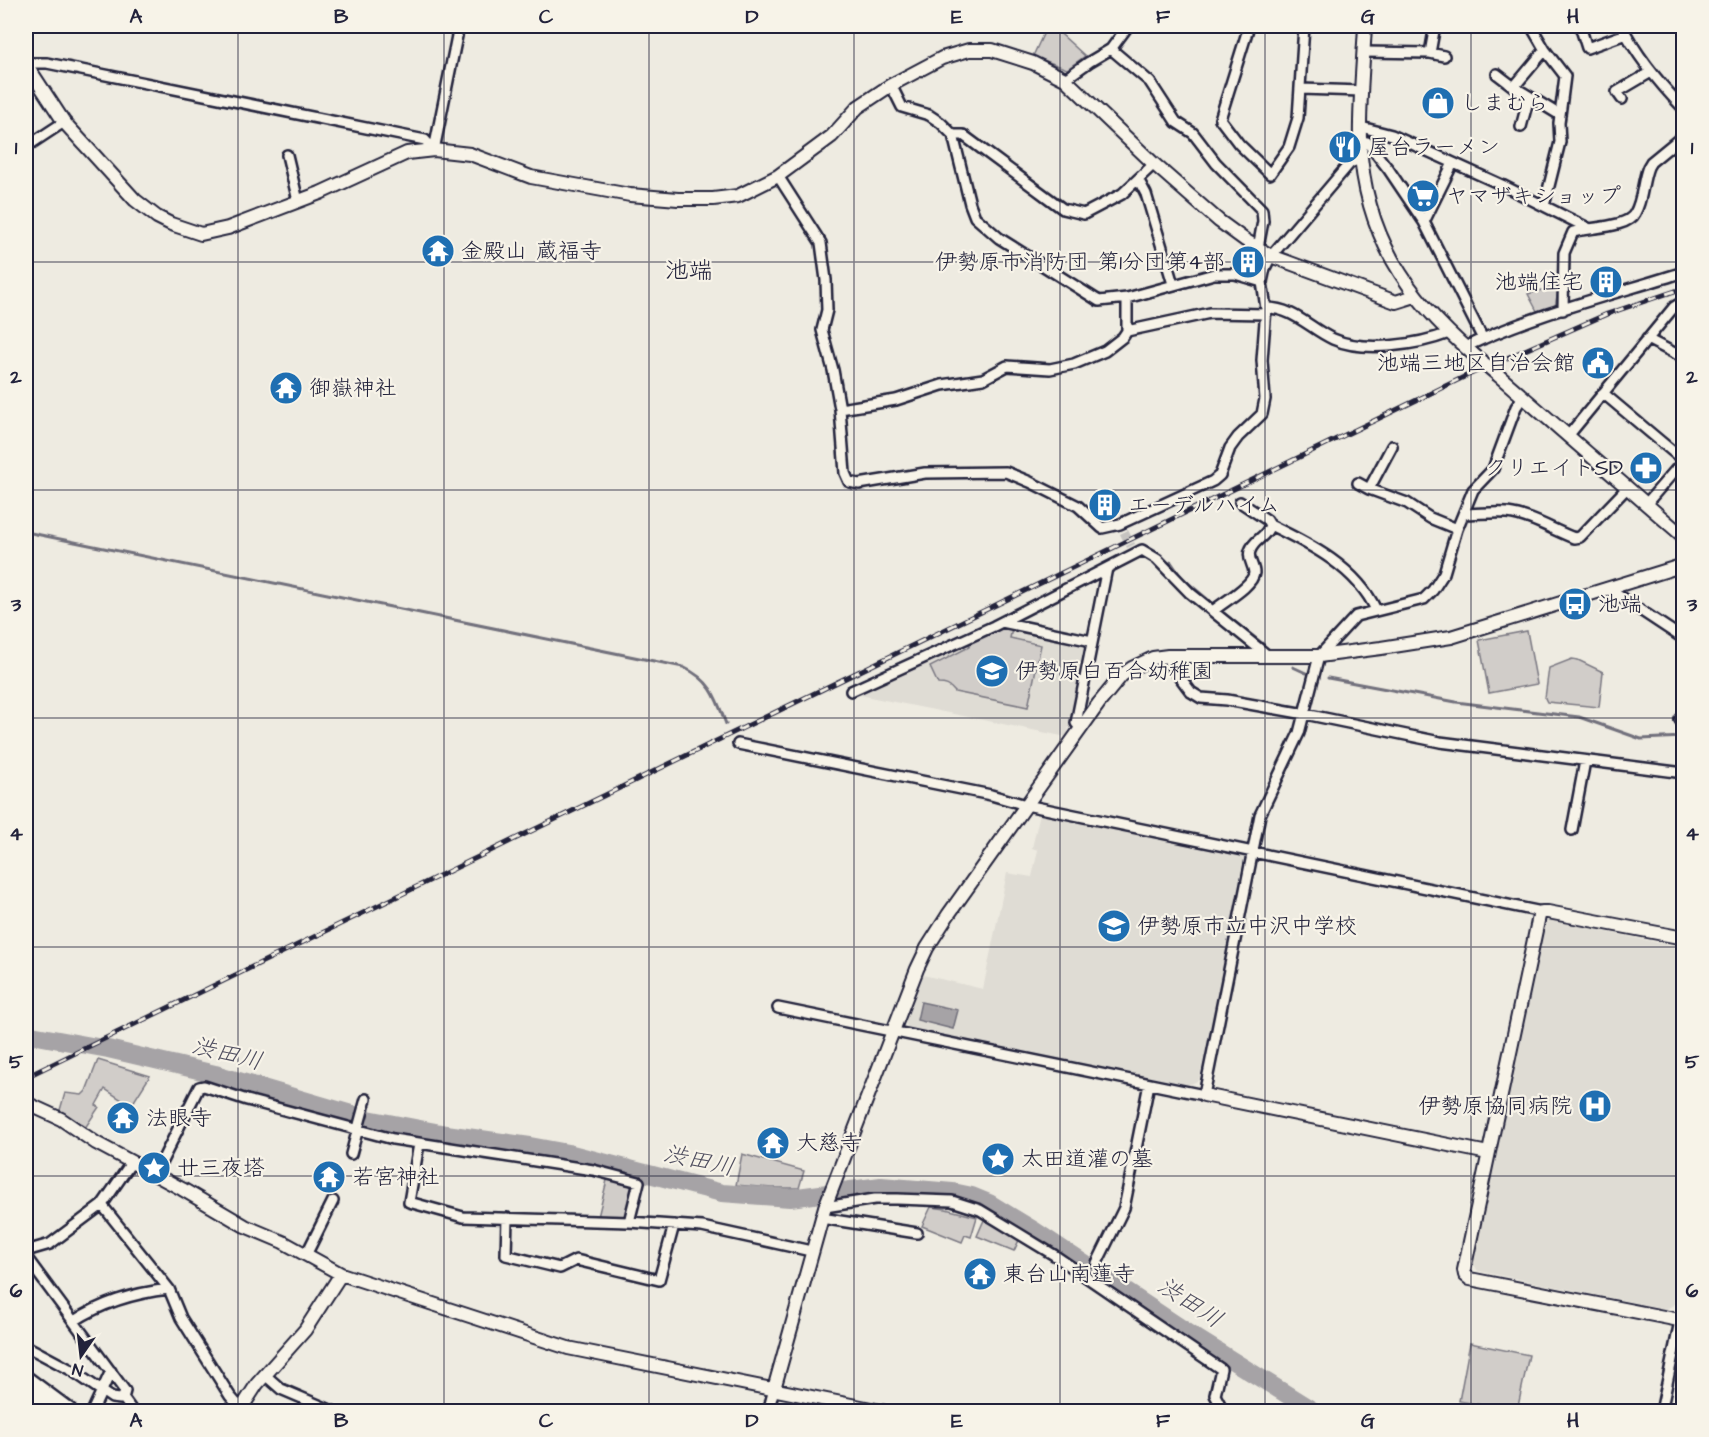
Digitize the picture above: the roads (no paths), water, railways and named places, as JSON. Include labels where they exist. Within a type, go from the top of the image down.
[{"type":"highway","points":[[26,1380],[69,1412]]},
{"type":"highway","points":[[26,1400],[42,1412]]},
{"type":"street","points":[[434,150],[459,26]]},
{"type":"street","points":[[1065,79],[1111,49],[1128,26]]},
{"type":"street","points":[[1248,26],[1220,119],[1239,144],[1269,174],[1283,157],[1294,135],[1298,118],[1304,26]]},
{"type":"street","points":[[1365,26],[1360,127],[1362,158],[1366,188],[1379,232],[1393,262],[1415,296],[1449,333],[1683,537]]},
{"type":"street","points":[[1531,26],[1545,50],[1565,76],[1560,115],[1560,142],[1544,206]]},
{"type":"street","points":[[1580,26],[1587,48],[1624,30],[1652,72],[1683,109]]},
{"type":"street","points":[[1430,53],[1434,31]]},
{"type":"street","points":[[26,64],[64,122],[135,200],[157,217],[201,234],[214,232],[298,201],[407,153],[434,150],[470,154],[531,177],[653,198],[727,198],[750,191],[778,176],[832,136],[858,106],[933,61],[981,49],[1005,53],[1033,63],[1065,79],[1154,164],[1219,221],[1271,256],[1396,302],[1415,296]]},
{"type":"street","points":[[1111,49],[1150,82],[1176,122],[1192,133],[1216,164],[1262,210],[1263,221],[1258,248]]},
{"type":"street","points":[[1514,87],[1545,50]]},
{"type":"street","points":[[1364,52],[1430,53],[1443,57]]},
{"type":"street","points":[[26,64],[46,63],[425,140],[434,150]]},
{"type":"street","points":[[1617,92],[1652,72]]},
{"type":"street","points":[[1497,74],[1529,97],[1560,115]]},
{"type":"street","points":[[891,85],[902,107],[928,115],[953,135],[975,217],[999,238],[1099,300],[1127,298],[1214,274],[1235,274],[1262,282]]},
{"type":"street","points":[[1300,89],[1362,91]]},
{"type":"street","points":[[1521,127],[1529,97]]},
{"type":"street","points":[[26,147],[64,122]]},
{"type":"street","points":[[1360,127],[1392,135],[1588,228]]},
{"type":"street","points":[[953,135],[963,135],[1063,209],[1084,214],[1122,194],[1154,164]]},
{"type":"street","points":[[1563,310],[1564,253],[1573,232],[1623,224],[1630,220],[1635,214],[1651,162],[1683,135]]},
{"type":"street","points":[[1360,141],[1367,142],[1424,222],[1483,339]]},
{"type":"street","points":[[287,155],[298,201]]},
{"type":"street","points":[[778,176],[821,243],[827,310],[822,330],[833,370],[840,409],[845,473],[849,482],[860,484],[925,473],[1006,472],[1038,485],[1078,506],[1102,528],[1122,528],[1214,481],[1220,475],[1234,442],[1262,414],[1265,399],[1262,360],[1266,311],[1262,282],[1265,268],[1271,256],[1350,164],[1362,158]]},
{"type":"street","points":[[1424,222],[1453,163]]},
{"type":"street","points":[[1138,179],[1146,194],[1173,285]]},
{"type":"street","points":[[1469,351],[1483,339],[1563,310],[1683,272]]},
{"type":"street","points":[[840,409],[896,400],[942,385],[983,379],[1007,366],[1050,369],[1074,364],[1105,351],[1123,337],[1127,331],[1127,298]]},
{"type":"street","points":[[1568,436],[1674,307],[1683,301]]},
{"type":"street","points":[[1127,331],[1210,313],[1266,311],[1275,308],[1300,318],[1334,339],[1362,346],[1376,348],[1436,338],[1449,333]]},
{"type":"street","points":[[1647,339],[1683,357]]},
{"type":"street","points":[[1603,393],[1683,461],[1646,504]]},
{"type":"street","points":[[1204,1095],[1260,815],[1291,752],[1305,714],[1319,656],[1356,616],[1424,599],[1433,590],[1444,573],[1457,529],[1473,490],[1493,469],[1522,397]]},
{"type":"street","points":[[1369,489],[1392,446]]},
{"type":"street","points":[[1358,483],[1407,503],[1430,518],[1457,529]]},
{"type":"street","points":[[1463,514],[1504,513],[1522,516],[1541,522],[1574,538],[1580,537],[1627,488]]},
{"type":"street","points":[[1240,502],[1267,520],[1270,525],[1316,548],[1340,567],[1369,594],[1376,610]]},
{"type":"street","points":[[1213,611],[1249,585],[1254,569],[1249,558],[1250,551],[1270,525]]},
{"type":"street","points":[[851,692],[1002,622],[1107,568],[1133,549],[1142,550],[1157,559],[1181,584],[1267,656]]},
{"type":"street","points":[[768,1412],[824,1209],[927,948],[1026,805],[1122,675],[1142,662],[1168,656],[1319,656],[1450,637],[1683,565]]},
{"type":"street","points":[[1081,729],[1076,723],[1107,568]]},
{"type":"street","points":[[1607,588],[1683,639]]},
{"type":"street","points":[[1002,622],[1092,641]]},
{"type":"street","points":[[1168,656],[1170,664],[1196,696],[1305,714],[1440,742],[1683,773]]},
{"type":"street","points":[[1683,714],[1680,720],[1683,725]]},
{"type":"street","points":[[738,744],[991,795],[1026,805],[1542,912],[1683,939]]},
{"type":"street","points":[[1572,830],[1585,761]]},
{"type":"street","points":[[1542,912],[1539,916],[1464,1270],[1467,1277],[1683,1318],[1679,1326],[1661,1412]]},
{"type":"street","points":[[778,1008],[1488,1153]]},
{"type":"street","points":[[1096,1263],[1124,1208],[1149,1084]]},
{"type":"street","points":[[155,1175],[199,1088],[204,1086],[247,1100],[419,1144],[593,1170],[639,1182],[628,1222]]},
{"type":"street","points":[[351,1154],[366,1099]]},
{"type":"street","points":[[26,1103],[61,1119],[131,1163],[245,1226],[341,1274],[568,1348],[886,1412]]},
{"type":"street","points":[[419,1144],[409,1202],[463,1217],[628,1222],[702,1227],[812,1251]]},
{"type":"street","points":[[26,1251],[50,1244],[102,1204],[131,1163]]},
{"type":"street","points":[[824,1209],[875,1199],[952,1201],[996,1218],[1088,1277],[1221,1369],[1215,1395],[1224,1412]]},
{"type":"street","points":[[306,1255],[333,1201]]},
{"type":"street","points":[[102,1204],[169,1288],[181,1318],[230,1396],[244,1410],[265,1375],[299,1337],[341,1274]]},
{"type":"street","points":[[824,1209],[917,1233]]},
{"type":"street","points":[[507,1218],[507,1255],[560,1268],[576,1260],[659,1280],[674,1225]]},
{"type":"street","points":[[26,1257],[125,1391],[123,1398]]},
{"type":"street","points":[[74,1322],[93,1309],[118,1300],[169,1288]]},
{"type":"street","points":[[26,1347],[71,1370],[116,1399],[123,1398]]},
{"type":"street","points":[[92,1412],[111,1371]]},
{"type":"street","points":[[265,1375],[281,1389],[334,1412]]},
{"type":"street","points":[[123,1398],[133,1412]]},
{"type":"waterway","points":[[26,532],[683,667],[700,678],[711,690],[726,724]]},
{"type":"waterway","points":[[1171,562],[1182,578],[1212,603]]},
{"type":"waterway","points":[[1221,611],[1263,644]]},
{"type":"waterway","points":[[1293,667],[1306,673]]},
{"type":"waterway","points":[[1328,678],[1456,702],[1579,717],[1641,739],[1684,737]]},
{"type":"waterway","name":"渋田川","points":[[26,1034],[108,1049],[215,1074],[368,1119],[568,1153],[722,1193],[790,1198],[881,1186],[953,1192],[972,1196],[989,1203],[1035,1231],[1196,1338],[1315,1412]]},
{"type":"tunnel","points":[[1124,532],[1131,546]]},
{"type":"railway","points":[[26,1077],[1466,376],[1607,314],[1684,288]]},
{"type":"place","name":"しまむら","points":[[1438,103]]},
{"type":"place","name":"屋台ラーメン","points":[[1345,147]]},
{"type":"place","name":"ヤマザキショップ","points":[[1423,196]]},
{"type":"place","name":"金殿山 蔵福寺","points":[[438,251]]},
{"type":"place","name":"伊勢原市消防団 第1分団第4部","points":[[1248,262]]},
{"type":"place","name":"池端住宅","points":[[1606,282]]},
{"type":"place","name":"池端三地区自治会館","points":[[1598,363]]},
{"type":"place","name":"御嶽神社","points":[[286,388]]},
{"type":"place","name":"クリエイトSD","points":[[1646,468]]},
{"type":"place","name":"エーデルハイム","points":[[1105,505]]},
{"type":"place","name":"池端","points":[[1575,604]]},
{"type":"place","name":"伊勢原白百合幼稚園","points":[[992,671]]},
{"type":"place","name":"伊勢原市立中沢中学校","points":[[1114,926]]},
{"type":"place","name":"伊勢原協同病院","points":[[1595,1106]]},
{"type":"place","name":"法眼寺","points":[[123,1118]]},
{"type":"place","name":"大慈寺","points":[[773,1143]]},
{"type":"place","name":"太田道灌の墓","points":[[998,1159]]},
{"type":"place","name":"廿三夜塔","points":[[154,1168]]},
{"type":"place","name":"若宮神社","points":[[329,1177]]},
{"type":"place","name":"東台山南蓮寺","points":[[980,1274]]},
{"type":"district","name":"池端","points":[[689,271]]}]
